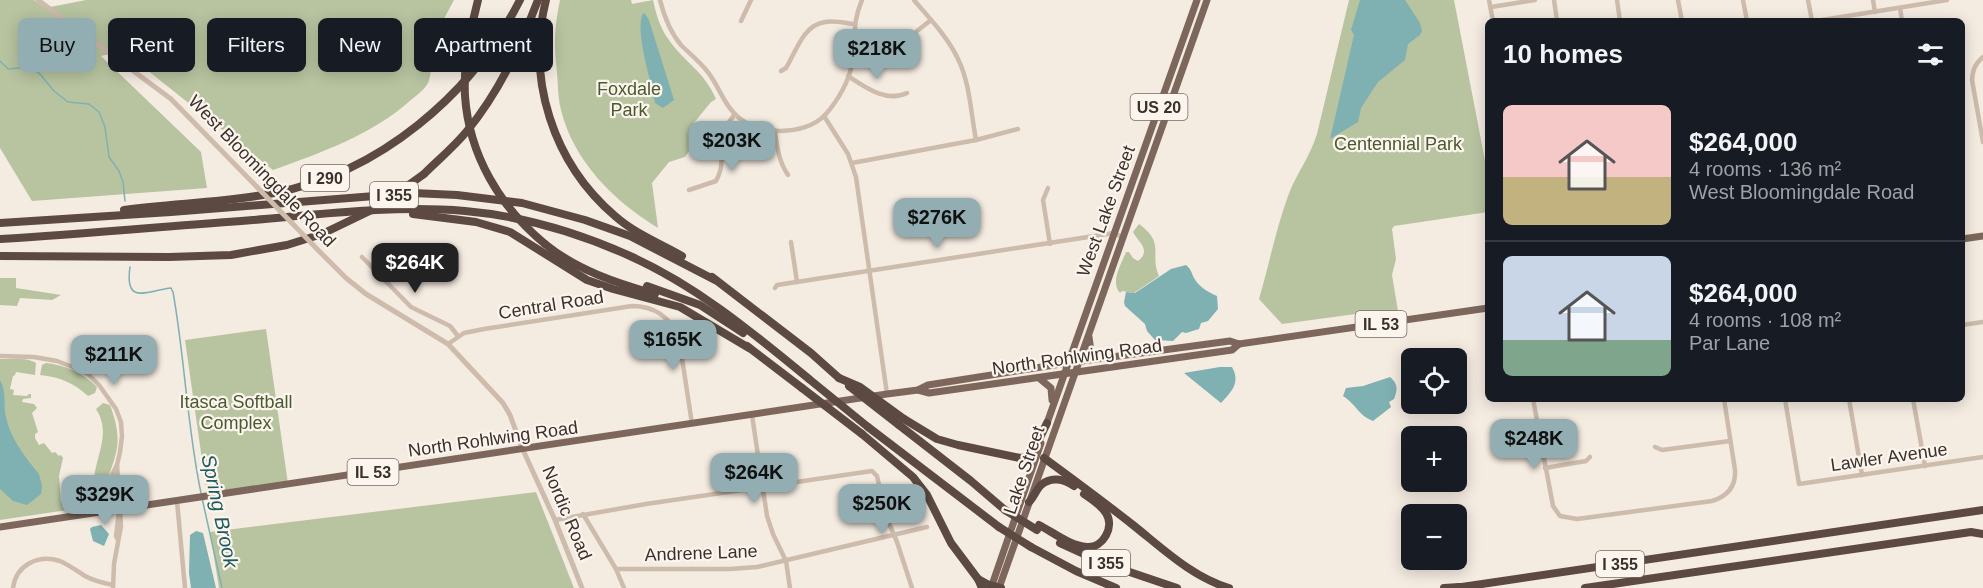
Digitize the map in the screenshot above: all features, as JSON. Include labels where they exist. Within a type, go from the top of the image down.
[{"type":"highway","points":[[478,0],[466,50],[465,96],[472,139],[485,170],[500,196],[523,224],[545,244],[574,264],[622,284],[674,300],[700,312],[802,388],[913,477],[927,495],[951,543],[980,584],[997,587]]},
{"type":"highway","name":"I 290","points":[[0,223],[58,219],[236,199],[275,193],[324,178],[354,165],[420,124],[446,100],[492,47],[520,0]]},
{"type":"highway","points":[[0,256],[231,255],[287,245],[322,234],[378,207],[424,174],[462,137],[503,79],[518,50],[538,0]]},
{"type":"highway","points":[[546,0],[540,32],[540,74],[543,97],[559,144],[568,160],[590,190],[615,216],[632,229],[706,270],[715,280]]},
{"type":"highway","name":"I 355","points":[[58,219],[413,193],[476,196],[522,203],[585,220],[638,240],[715,280],[811,353],[837,377],[860,387],[1006,508],[1074,550],[1106,564],[1177,588]]},
{"type":"highway","name":"I 355","points":[[0,239],[394,209],[466,211],[574,234],[632,257],[691,289],[726,313],[868,427],[999,527],[1076,571],[1116,588]]},
{"type":"highway","points":[[356,211],[422,215],[497,227],[523,239],[587,280],[680,307],[749,348]]},
{"type":"highway","points":[[595,273],[669,293],[700,305],[721,317],[758,345],[776,353]]},
{"type":"highway","points":[[902,422],[937,439],[958,446],[1020,458],[1032,454],[1047,423]]},
{"type":"highway","points":[[1044,458],[1192,571],[1229,588]]},
{"type":"highway","points":[[1029,502],[1044,483],[1060,479],[1070,483],[1106,512],[1109,525],[1108,533],[1103,540],[1094,546],[1085,547],[1038,527]]},
{"type":"highway","points":[[1858,529],[1983,504]]},
{"type":"highway","name":"I 355","points":[[1455,588],[1983,510]]},
{"type":"highway","name":"I 355","points":[[1585,588],[1983,530]]},
{"type":"highway","points":[[1971,532],[1983,534]]},
{"type":"highway","points":[[1444,588],[1465,586]]},
{"type":"main road","name":"West Lake Street","points":[[1067,363],[1197,0]]},
{"type":"main road","name":"West Lake Street","points":[[1079,362],[1207,0]]},
{"type":"main road","points":[[1965,239],[1983,236]]},
{"type":"main road","name":"North Rohlwing Road","points":[[0,527],[918,390],[928,385],[1067,363],[1230,341],[1239,344],[1485,308]]},
{"type":"main road","points":[[1089,331],[1090,351],[1095,355],[1108,358]]},
{"type":"main road","name":"North Rohlwing Road","points":[[918,390],[929,393],[1039,378],[1232,350],[1239,344]]},
{"type":"main road","name":"Lake Street","points":[[997,587],[1079,362]]},
{"type":"main road","name":"Lake Street","points":[[997,587],[1030,473],[1067,363]]},
{"type":"main road","points":[[1039,378],[1051,388],[1053,394],[1051,409]]},
{"type":"main road","points":[[1030,473],[1035,464],[1044,458]]},
{"type":"street","name":"West Bloomingdale Road","points":[[38,0],[171,99],[346,278],[366,294],[448,344],[503,403],[523,450]]},
{"type":"street","points":[[660,0],[670,30],[709,74],[735,115],[748,124],[775,132],[802,129],[824,116],[837,99],[852,62],[854,24],[862,0]]},
{"type":"street","points":[[741,21],[752,0]]},
{"type":"street","points":[[914,0],[960,62],[976,140]]},
{"type":"street","points":[[1489,0],[1493,18]]},
{"type":"street","points":[[1491,8],[1535,0]]},
{"type":"street","points":[[1554,0],[1557,18]]},
{"type":"street","points":[[1617,0],[1620,18]]},
{"type":"street","points":[[1678,0],[1681,18]]},
{"type":"street","points":[[1743,0],[1746,18]]},
{"type":"street","points":[[1808,0],[1813,18]]},
{"type":"street","points":[[1873,0],[1875,12]]},
{"type":"street","points":[[1834,18],[1947,0]]},
{"type":"street","points":[[1900,8],[1902,18]]},
{"type":"street","points":[[917,31],[931,20]]},
{"type":"street","points":[[782,71],[786,68],[806,32],[815,25],[826,21],[854,24]]},
{"type":"street","points":[[1983,57],[1972,71],[1983,142]]},
{"type":"street","points":[[1970,59],[1976,63]]},
{"type":"street","points":[[848,76],[882,95],[900,97],[907,93]]},
{"type":"street","points":[[688,190],[716,182],[723,162],[720,147],[723,133],[735,115]]},
{"type":"street","points":[[824,116],[852,163],[858,190],[887,394]]},
{"type":"street","points":[[852,163],[976,140],[1018,129]]},
{"type":"street","points":[[775,132],[777,150],[788,175]]},
{"type":"street","points":[[1048,188],[1043,200],[1050,244]]},
{"type":"street","points":[[775,288],[777,285],[1114,233],[1122,237]]},
{"type":"street","points":[[791,242],[797,282]]},
{"type":"street","points":[[362,257],[411,307],[450,326],[458,336]]},
{"type":"street","name":"Central Road","points":[[448,344],[458,336],[484,329],[632,306],[648,308],[661,313],[671,323],[679,338],[692,424]]},
{"type":"street","points":[[1965,325],[1983,322]]},
{"type":"street","points":[[0,356],[24,356],[57,361],[88,374],[110,398],[121,422],[120,452],[117,465],[107,485],[110,510]]},
{"type":"street","points":[[1533,402],[1553,506],[1563,517]]},
{"type":"street","points":[[1556,522],[1563,517],[1582,519],[1712,501],[1731,492],[1736,477],[1724,402]]},
{"type":"street","name":"Lawler Avenue","points":[[1785,402],[1799,484],[1983,457]]},
{"type":"street","points":[[1850,402],[1862,475]]},
{"type":"street","points":[[1914,402],[1925,466]]},
{"type":"street","points":[[752,415],[769,524],[786,561],[790,588]]},
{"type":"street","points":[[1655,447],[1662,450],[1730,441]]},
{"type":"street","name":"Nordic Road","points":[[523,450],[555,520],[582,588]]},
{"type":"street","points":[[1545,468],[1586,461],[1590,456]]},
{"type":"street","points":[[13,588],[16,575],[26,565],[35,561],[50,560],[59,561],[92,579],[113,586],[118,540],[116,536],[119,509],[117,465]]},
{"type":"street","points":[[555,520],[872,471],[876,476],[886,516],[912,588]]},
{"type":"street","points":[[177,501],[185,588]]},
{"type":"street","points":[[583,514],[616,569],[624,588]]},
{"type":"street","name":"Andrene Lane","points":[[616,569],[757,567],[927,527]]},
{"type":"green space","points":[[0,0],[34,0],[45,8],[86,0],[454,0],[445,18],[414,18],[414,72],[431,72],[427,85],[421,92],[397,112],[364,133],[273,170],[149,72],[195,72],[195,18],[108,18],[108,54],[101,56],[108,63],[108,72],[118,72],[201,152],[207,188],[32,201],[0,148]]},
{"type":"green space","name":"Foxdale Park","points":[[560,0],[631,0],[632,4],[653,0],[666,35],[706,81],[716,99],[693,124],[691,148],[685,157],[669,162],[652,183],[658,228],[611,193],[575,147],[567,129],[559,101],[555,54]]},
{"type":"green space","name":"Centennial Park","points":[[1349,0],[1454,0],[1485,160],[1485,212],[1394,226],[1392,229],[1396,259],[1392,275],[1398,311],[1370,312],[1282,324],[1259,299],[1288,196],[1317,134]]},
{"type":"green space","points":[[1139,224],[1155,243],[1156,268],[1159,276],[1134,293],[1122,291],[1120,293],[1116,279],[1126,252],[1138,261],[1144,253],[1143,246],[1133,232]]},
{"type":"green space","points":[[0,278],[16,278],[16,288],[61,295],[52,300],[20,298],[17,306],[0,305]]},
{"type":"green space","name":"Itasca Softball Complex","points":[[266,329],[288,484],[207,495],[185,340]]},
{"type":"green space","points":[[0,359],[24,359],[36,363],[35,375],[16,372],[10,389],[14,390],[13,395],[31,394],[31,398],[23,399],[22,402],[34,404],[37,408],[32,413],[38,432],[35,438],[39,445],[44,443],[52,453],[55,452],[63,458],[59,476],[61,502],[90,498],[95,494],[95,473],[103,430],[96,409],[103,403],[110,405],[116,423],[118,441],[107,481],[108,501],[101,505],[0,520]]},
{"type":"green space","points":[[46,363],[80,374],[97,387],[95,393],[88,396],[66,381],[40,375],[42,365]]},
{"type":"green space","points":[[536,492],[574,588],[219,588],[210,532]]},
{"type":"water","points":[[1360,0],[1405,0],[1420,23],[1422,31],[1408,44],[1405,60],[1378,82],[1361,108],[1358,122],[1330,139],[1354,35],[1351,30]]},
{"type":"water","points":[[643,13],[649,20],[674,100],[663,108],[655,103],[644,57],[641,31]]},
{"type":"water","points":[[1186,265],[1198,284],[1217,296],[1218,309],[1208,321],[1201,323],[1199,329],[1182,332],[1173,341],[1155,340],[1147,331],[1145,324],[1125,306],[1126,292],[1135,293],[1171,269]]},
{"type":"water","points":[[1232,367],[1235,373],[1234,387],[1221,403],[1184,373]]},
{"type":"water","points":[[1390,377],[1397,389],[1394,399],[1389,402],[1391,407],[1373,421],[1364,416],[1343,396],[1346,388],[1363,386]]},
{"type":"water","points":[[0,380],[8,425],[23,454],[39,474],[42,486],[41,494],[27,505],[13,501],[0,489]]},
{"type":"water","points":[[101,525],[109,534],[104,546],[93,541],[90,529]]},
{"type":"water","points":[[196,531],[203,533],[216,588],[191,588],[190,535]]},
{"type":"waterway","name":"Spring Brook","points":[[0,61],[8,69],[29,67],[39,73],[54,91],[68,102],[89,104],[99,112],[105,127],[109,157],[119,171],[123,182],[125,201]]},
{"type":"waterway","name":"Spring Brook","points":[[130,267],[129,279],[135,292],[147,293],[171,288],[173,292],[192,443],[201,493]]},
{"type":"waterway","name":"Spring Brook","points":[[202,498],[222,588]]}]
